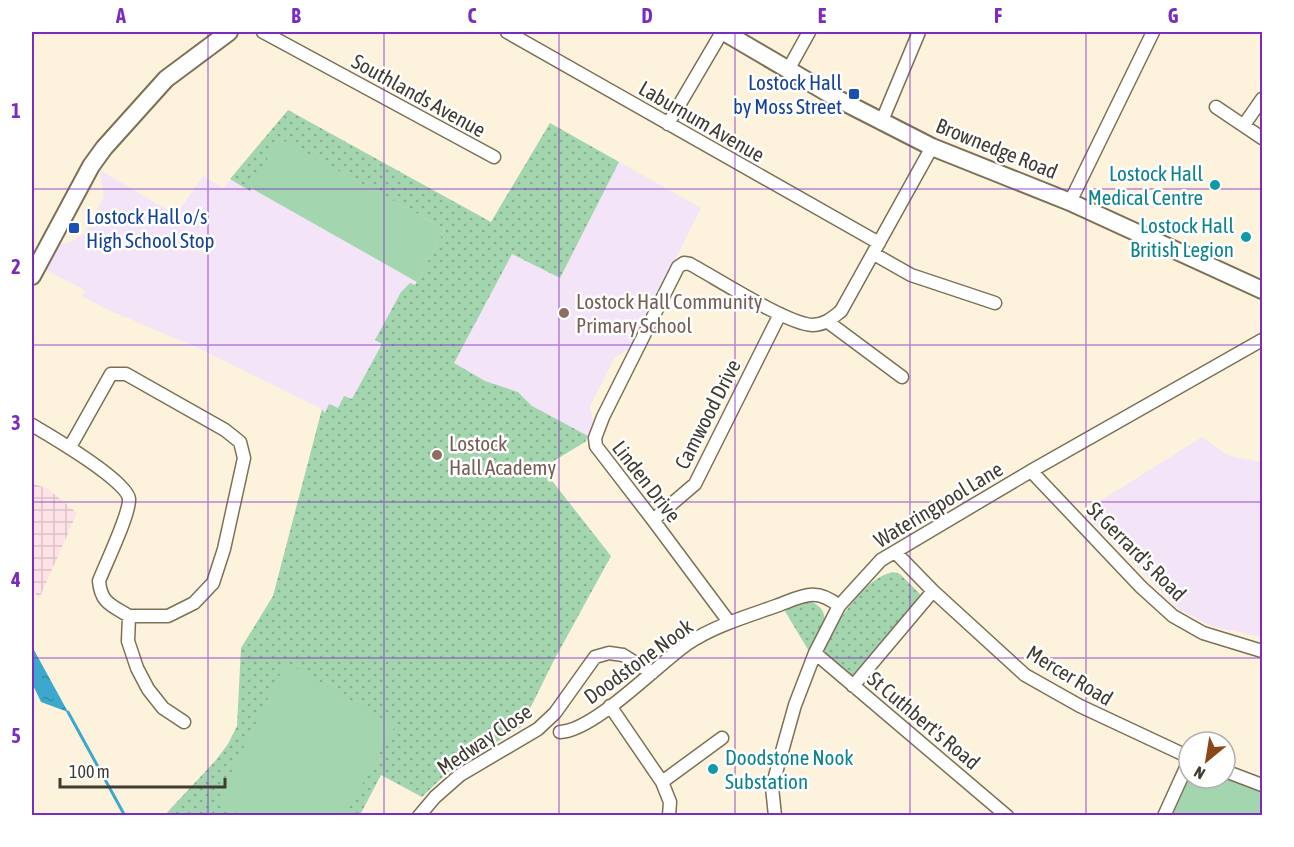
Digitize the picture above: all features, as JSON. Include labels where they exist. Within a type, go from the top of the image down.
[{"type":"main road","points":[[34,266],[104,147],[166,79],[228,32]]},
{"type":"main road","name":"Brownedge Road","points":[[725,32],[881,123],[932,147],[1070,202],[1263,290]]},
{"type":"street","name":"Southlands Avenue","points":[[263,32],[494,157]]},
{"type":"street","name":"Laburnum Avenue","points":[[507,32],[877,248],[911,275],[995,303]]},
{"type":"street","points":[[668,124],[725,32]]},
{"type":"street","points":[[788,70],[809,32]]},
{"type":"street","points":[[881,123],[919,32]]},
{"type":"street","points":[[1070,202],[1153,32]]},
{"type":"street","points":[[1244,125],[1263,99]]},
{"type":"street","points":[[1216,107],[1263,138]]},
{"type":"street","points":[[902,377],[828,321],[841,311],[932,147]]},
{"type":"street","name":"Linden Drive","points":[[729,622],[596,446],[595,438],[603,417],[678,267],[684,263],[690,264],[801,324],[815,325],[828,321]]},
{"type":"street","name":"Camwood Drive","points":[[653,520],[695,484],[780,314]]},
{"type":"street","name":"Wateringpool Lane","points":[[775,816],[772,787],[795,705],[815,653],[839,606],[881,560],[1031,471],[1263,340]]},
{"type":"street","points":[[32,425],[70,447],[124,488],[129,499],[125,517],[99,581],[100,592],[106,602],[129,616],[168,616],[194,603],[213,583],[224,549],[244,458],[240,442],[197,413],[126,374],[111,375],[70,447]]},
{"type":"street","name":"St Gerrard's Road","points":[[1031,471],[1141,587],[1173,616],[1203,633],[1263,651]]},
{"type":"street","name":"Mercer Road","points":[[895,552],[933,591],[1025,675],[1098,715],[1177,753]]},
{"type":"street","points":[[854,686],[933,591]]},
{"type":"street","name":"Doodstone Nook","points":[[561,732],[572,732],[610,706],[688,644],[729,622],[812,593],[829,598],[839,606]]},
{"type":"street","points":[[129,616],[128,641],[137,668],[148,689],[163,708],[184,722]]},
{"type":"street","name":"Medway Close","points":[[419,816],[435,797],[460,775],[538,729],[555,712],[595,657],[609,653],[623,655],[652,673]]},
{"type":"street","name":"St Cuthbert's Road","points":[[815,653],[1004,815]]},
{"type":"street","points":[[610,706],[662,782],[670,802],[669,816]]},
{"type":"street","points":[[662,782],[722,738]]},
{"type":"street","points":[[1237,775],[1263,785]]},
{"type":"street","points":[[1164,816],[1177,786]]},
{"type":"shaded area","name":"Lostock Hall Academy","points":[[288,110],[491,222],[550,123],[701,208],[631,348],[615,357],[590,406],[594,425],[585,442],[542,468],[611,556],[553,662],[521,727],[448,772],[422,797],[381,775],[360,815],[164,815],[216,760],[228,744],[237,726],[241,648],[273,596],[322,409],[198,348],[104,308],[82,296],[85,290],[45,270],[58,245],[71,242],[84,234],[104,197],[100,170],[176,215],[203,176],[223,188]]},
{"type":"shaded area","points":[[1202,437],[1229,456],[1262,462],[1259,495],[1262,496],[1262,637],[1214,627],[1182,612],[1083,512]]},
{"type":"shaded area","points":[[32,483],[48,489],[77,513],[39,599],[32,589]]},
{"type":"green space","name":"Lostock Hall Academy","points":[[288,110],[491,222],[550,123],[619,162],[560,278],[512,254],[454,363],[485,381],[518,392],[532,406],[588,436],[585,442],[542,468],[611,556],[553,662],[521,727],[448,772],[422,797],[381,775],[360,815],[164,816],[216,760],[228,744],[237,726],[241,648],[273,596],[322,409],[325,413],[329,404],[338,408],[344,396],[352,399],[382,344],[375,340],[401,292],[410,283],[415,285],[445,229],[279,139],[250,191],[230,179]]},
{"type":"green space","points":[[279,138],[445,229],[417,282],[251,188]]},
{"type":"green space","points":[[893,572],[900,574],[923,597],[852,678],[821,652],[860,593],[881,576]]},
{"type":"green space","points":[[807,600],[822,610],[824,616],[822,630],[810,653],[783,608]]},
{"type":"green space","points":[[286,662],[395,726],[345,815],[241,815],[217,801]]},
{"type":"green space","points":[[1237,781],[1262,790],[1262,815],[1172,816],[1184,790],[1237,790]]},
{"type":"water","points":[[32,646],[68,712],[41,702],[32,683]]},
{"type":"waterway","points":[[68,712],[125,816]]},
{"type":"place","name":"Lostock Hall by Moss Street","points":[[854,94]]},
{"type":"place","name":"Lostock Hall Medical Centre","points":[[1215,185]]},
{"type":"place","name":"Lostock Hall o/s High School Stop","points":[[74,228]]},
{"type":"place","name":"Lostock Hall British Legion","points":[[1246,237]]},
{"type":"place","name":"Lostock Hall Community Primary School","points":[[564,313]]},
{"type":"place","name":"Lostock Hall Academy","points":[[437,455]]},
{"type":"place","name":"Doodstone Nook Substation","points":[[713,769]]}]
